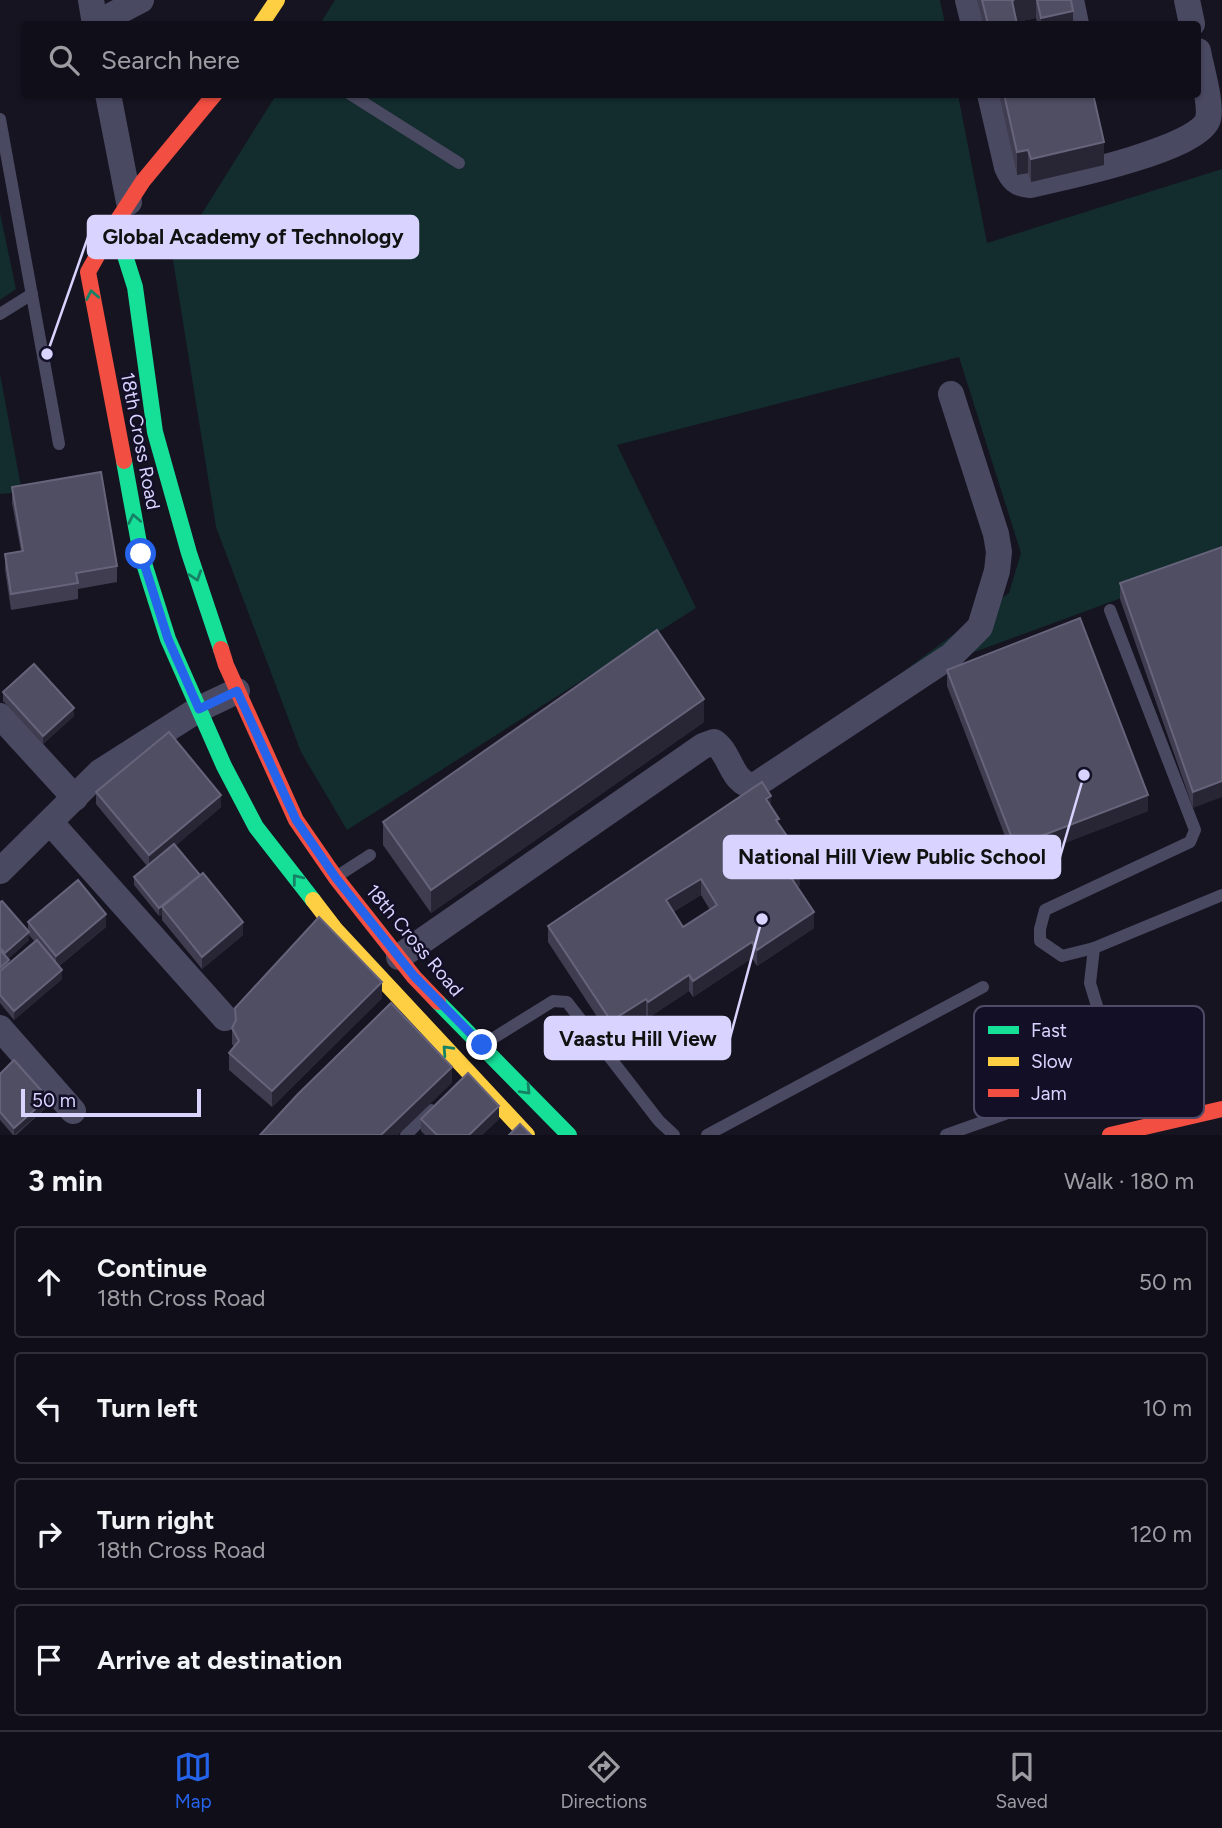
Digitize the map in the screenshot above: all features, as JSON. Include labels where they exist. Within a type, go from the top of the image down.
[{"type":"street","points":[[91,0],[94,21]]},
{"type":"street","points":[[101,21],[141,0]]},
{"type":"street","points":[[263,21],[276,0]]},
{"type":"street","points":[[968,0],[973,21]]},
{"type":"street","points":[[1071,0],[1075,21]]},
{"type":"street","points":[[1187,0],[1191,21]]},
{"type":"street","points":[[991,98],[1007,167],[1012,178],[1020,184],[1030,185],[1105,155],[1181,143],[1194,136],[1208,122],[1209,108],[1201,67]]},
{"type":"street","points":[[108,98],[122,213]]},
{"type":"street","name":"18th Cross Road","points":[[212,98],[143,181],[88,272],[141,554],[168,639],[224,766],[256,827],[336,930],[514,1130]]},
{"type":"street","name":"18th Cross Road","points":[[122,213],[155,432],[189,553],[226,665],[296,820],[336,878],[414,976],[569,1135]]},
{"type":"street","points":[[399,957],[703,746],[714,742],[721,747],[737,777],[746,785],[754,786],[952,655],[969,639],[980,626],[997,571],[999,552],[996,534],[951,394]]},
{"type":"street","points":[[0,871],[100,772],[199,709],[237,691]]},
{"type":"street","points":[[0,716],[75,798]]},
{"type":"street","points":[[50,822],[225,1018]]},
{"type":"street","points":[[0,1028],[73,1111]]},
{"type":"street","points":[[1204,1114],[1222,1109]]},
{"type":"street","points":[[1110,1135],[1143,1131],[1190,1118]]},
{"type":"lane","points":[[356,98],[459,163]]},
{"type":"lane","points":[[0,119],[59,444]]},
{"type":"lane","points":[[0,314],[32,294]]},
{"type":"lane","points":[[1110,610],[1195,830],[1190,842],[1045,909],[1040,941],[1062,956],[1094,948],[1222,895]]},
{"type":"lane","points":[[336,878],[370,855]]},
{"type":"lane","points":[[1094,948],[1090,983],[1097,1006]]},
{"type":"lane","points":[[707,1135],[983,988]]},
{"type":"lane","points":[[482,1045],[552,1001],[567,1002],[659,1121],[674,1135]]},
{"type":"lane","points":[[406,1135],[443,1098]]},
{"type":"lane","points":[[946,1135],[994,1118]]},
{"type":"green space","points":[[335,0],[940,0],[944,21],[322,21]]},
{"type":"green space","points":[[274,98],[959,98],[987,243],[1222,169],[1222,561],[898,680],[900,674],[1009,593],[1021,553],[959,357],[617,445],[696,608],[347,830],[301,752],[216,527],[173,260]]},
{"type":"green space","points":[[0,213],[16,289],[0,300]]},
{"type":"green space","points":[[0,374],[22,492],[0,494]]},
{"type":"building","points":[[982,0],[1014,0],[1016,21],[987,21]]},
{"type":"building","points":[[1037,0],[1071,0],[1073,11],[1041,18]]},
{"type":"building","points":[[1005,98],[1094,98],[1104,142],[1031,159],[1028,150],[1017,152]]},
{"type":"building","points":[[101,472],[117,566],[76,573],[78,583],[11,594],[5,554],[23,551],[12,487]]},
{"type":"building","points":[[1222,547],[1222,781],[1193,792],[1120,583]]},
{"type":"building","points":[[1080,618],[1148,795],[1015,846],[947,670]]},
{"type":"building","points":[[657,630],[704,699],[431,890],[383,822]]},
{"type":"building","points":[[34,664],[74,708],[43,736],[3,692]]},
{"type":"building","points":[[169,732],[221,795],[149,855],[96,792]]},
{"type":"building","points":[[762,782],[771,796],[766,799],[779,819],[776,820],[793,845],[787,849],[800,869],[790,876],[814,912],[757,950],[752,942],[693,981],[689,975],[648,1002],[646,999],[611,1021],[548,926]],"holes":[[[701,879],[717,905],[683,927],[666,900]]]},
{"type":"building","points":[[174,844],[200,875],[159,908],[134,877]]},
{"type":"building","points":[[203,873],[243,922],[202,957],[162,907]]},
{"type":"building","points":[[78,880],[106,914],[56,956],[28,922]]},
{"type":"building","points":[[2,901],[29,932],[5,953],[0,948]]},
{"type":"building","points":[[319,917],[382,982],[272,1091],[229,1053],[239,1041],[232,1028],[236,1020],[235,1008]]},
{"type":"building","points":[[37,940],[62,970],[14,1011],[0,995],[0,971]]},
{"type":"building","points":[[0,950],[9,960],[0,968]]},
{"type":"building","points":[[391,1003],[452,1067],[381,1135],[260,1135],[298,1094]]},
{"type":"building","points":[[14,1060],[48,1098],[14,1128],[0,1112],[0,1074]]},
{"type":"building","points":[[468,1073],[499,1106],[469,1135],[437,1135],[421,1119]]},
{"type":"building","points":[[520,1124],[531,1135],[509,1135]]},
{"type":"traffic: fast","points":[[115,224],[135,287],[155,432],[189,553],[221,649]]},
{"type":"traffic: fast","points":[[124,461],[141,554],[168,639],[224,766],[256,827],[313,900]]},
{"type":"traffic: fast","points":[[438,1002],[569,1135]]},
{"type":"traffic: slow","points":[[263,21],[277,0]]},
{"type":"traffic: slow","points":[[313,900],[336,930],[527,1135]]},
{"type":"traffic: jam","points":[[124,461],[88,272],[143,181],[212,98]]},
{"type":"traffic: jam","points":[[221,649],[296,820],[336,878],[414,977],[438,1002]]},
{"type":"traffic: jam","points":[[1204,1113],[1222,1109]]},
{"type":"traffic: jam","points":[[1110,1135],[1183,1118]]},
{"type":"place","name":"Global Academy of Technology","points":[[47,354]]},
{"type":"place","name":"National Hill View Public School","points":[[1084,775]]},
{"type":"place","name":"Vaastu Hill View","points":[[762,919]]},
{"type":"route","points":[[141,554],[168,639],[199,709],[237,691],[296,820],[336,878],[414,976],[482,1045]]}]
